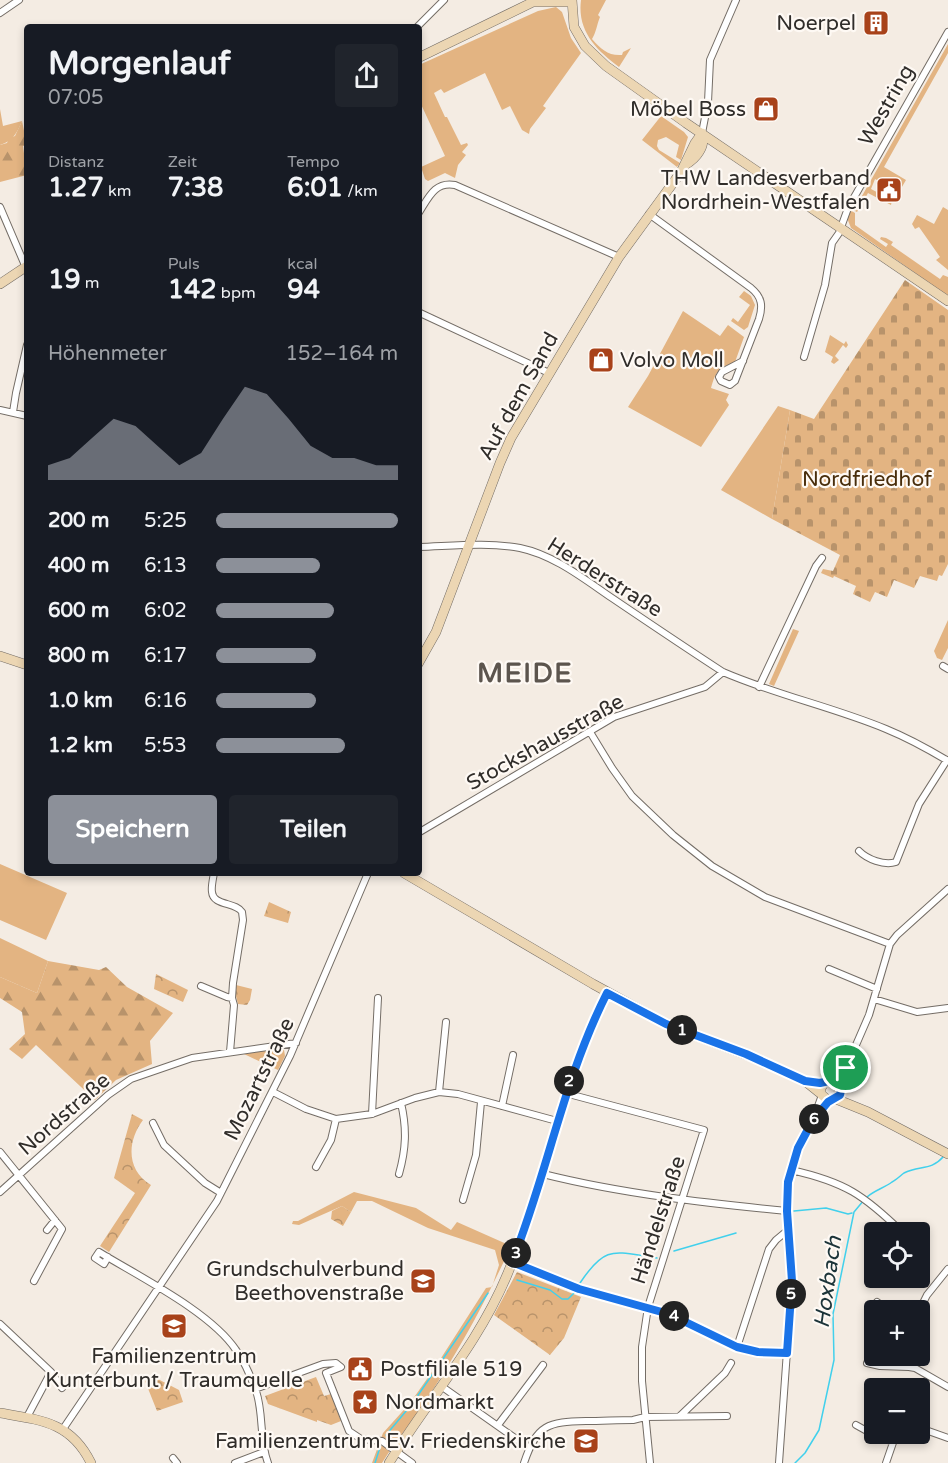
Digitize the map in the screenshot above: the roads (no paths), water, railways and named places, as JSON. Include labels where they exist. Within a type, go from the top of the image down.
[{"type":"street","points":[[0,13],[19,0]]},
{"type":"street","points":[[420,24],[444,0]]},
{"type":"street","points":[[422,56],[535,1],[572,0],[574,27],[585,46],[606,66],[948,301]]},
{"type":"street","points":[[702,133],[708,102],[710,60],[736,0]]},
{"type":"street","name":"Westring","points":[[804,357],[825,285],[832,243],[841,228],[848,208],[948,32]]},
{"type":"street","name":"Auf dem Sand","points":[[422,657],[436,632],[511,438],[619,257],[685,165],[692,161],[702,148],[704,141],[702,133]]},
{"type":"street","points":[[422,208],[434,189],[446,183],[455,185],[619,257]]},
{"type":"street","points":[[0,207],[24,261]]},
{"type":"street","points":[[650,214],[751,288],[759,297],[762,310],[743,361]]},
{"type":"street","points":[[0,284],[24,270]]},
{"type":"street","points":[[422,314],[549,373]]},
{"type":"street","points":[[13,412],[24,359]]},
{"type":"street","points":[[0,410],[24,414]]},
{"type":"street","name":"Herderstraße","points":[[422,547],[520,548],[548,558],[584,579],[723,672],[759,687],[884,728],[947,761]]},
{"type":"street","points":[[759,687],[816,566],[822,558]]},
{"type":"street","points":[[0,656],[24,664]]},
{"type":"street","name":"Stockshausstraße","points":[[422,831],[614,717],[705,687],[723,672]]},
{"type":"street","points":[[590,732],[632,796],[673,835],[712,866],[765,897],[890,944]]},
{"type":"street","points":[[859,851],[869,859],[889,864],[896,862],[919,804],[947,761]]},
{"type":"street","points":[[214,876],[211,894],[219,902],[234,905],[242,912],[243,920],[232,998],[234,1005],[230,1052]]},
{"type":"street","name":"Mozartstraße","points":[[63,1429],[205,1221],[221,1193],[296,1043],[367,876]]},
{"type":"street","points":[[409,876],[607,993],[666,1024],[746,1054],[805,1081],[826,1099],[837,1095],[946,1152]]},
{"type":"street","points":[[813,1120],[837,1095],[846,1075],[846,1068],[874,999],[890,944],[948,889]]},
{"type":"street","points":[[829,969],[877,989]]},
{"type":"street","points":[[201,986],[227,998],[232,998]]},
{"type":"street","points":[[389,1463],[483,1321],[501,1288],[543,1174],[565,1093],[585,1040],[607,993]]},
{"type":"street","points":[[372,1114],[378,998]]},
{"type":"street","points":[[874,999],[917,1012],[948,1008]]},
{"type":"street","points":[[439,1092],[446,1022]]},
{"type":"street","name":"Nordstraße","points":[[0,1191],[108,1095],[131,1078],[192,1058],[296,1043]]},
{"type":"street","points":[[502,1106],[513,1055]]},
{"type":"street","points":[[779,1463],[792,1281],[787,1190],[798,1148],[813,1120],[821,1094],[828,1082],[846,1068]]},
{"type":"street","points":[[805,1081],[838,1083],[837,1095]]},
{"type":"street","points":[[273,1092],[306,1109],[336,1119],[372,1114],[427,1094],[439,1092],[459,1095],[557,1121]]},
{"type":"street","name":"Händelstraße","points":[[565,1093],[704,1130],[648,1307],[642,1347],[645,1417],[650,1463]]},
{"type":"street","points":[[463,1200],[476,1155],[481,1102]]},
{"type":"street","points":[[399,1174],[406,1144],[406,1125],[401,1104]]},
{"type":"street","points":[[316,1167],[331,1140],[336,1119]]},
{"type":"street","points":[[153,1123],[164,1145],[205,1183],[221,1193]]},
{"type":"street","points":[[0,1152],[62,1229],[34,1281]]},
{"type":"street","points":[[791,1170],[828,1180],[862,1196],[891,1222]]},
{"type":"street","points":[[543,1174],[601,1187],[787,1211]]},
{"type":"street","points":[[47,1230],[55,1220]]},
{"type":"street","points":[[737,1347],[769,1249],[789,1230]]},
{"type":"street","points":[[108,1257],[159,1288],[226,1337],[241,1357],[255,1389],[260,1407],[264,1452],[268,1463]]},
{"type":"street","points":[[512,1262],[579,1289],[648,1307],[699,1327],[737,1347],[758,1352],[787,1353]]},
{"type":"street","points":[[924,1300],[948,1269]]},
{"type":"street","points":[[0,1324],[51,1372],[62,1388]]},
{"type":"street","points":[[255,1389],[327,1363],[336,1363],[341,1367],[326,1373],[349,1431],[361,1439],[382,1441],[412,1463]]},
{"type":"street","points":[[680,1416],[725,1373],[731,1363]]},
{"type":"street","points":[[498,1425],[543,1365]]},
{"type":"street","points":[[880,1366],[915,1368],[948,1387]]},
{"type":"street","points":[[27,1417],[51,1372]]},
{"type":"street","points":[[441,1386],[529,1448]]},
{"type":"street","points":[[0,1413],[27,1417],[63,1429],[76,1439],[91,1463]]},
{"type":"street","points":[[524,1463],[529,1448],[545,1428],[558,1422],[633,1420],[645,1417],[727,1416]]},
{"type":"street","points":[[856,1425],[864,1429]]},
{"type":"street","points":[[930,1432],[948,1438]]},
{"type":"street","points":[[886,1463],[892,1444]]},
{"type":"street","points":[[235,1463],[264,1452]]},
{"type":"waterway","name":"Hoxbach","points":[[867,1197],[904,1173],[934,1164],[943,1157]]},
{"type":"waterway","name":"Hoxbach","points":[[795,1463],[805,1453],[819,1430],[834,1360],[833,1314],[854,1212],[864,1200]]},
{"type":"waterway","points":[[794,1211],[826,1208],[852,1213]]},
{"type":"waterway","points":[[674,1251],[736,1233]]},
{"type":"waterway","points":[[580,1283],[589,1270],[604,1256],[621,1253],[657,1258]]},
{"type":"waterway","points":[[517,1280],[550,1290],[562,1299],[568,1299],[574,1293]]},
{"type":"waterway","points":[[386,1435],[412,1404],[488,1293]]},
{"type":"waterway","points":[[375,1463],[381,1444]]},
{"type":"place","name":"Noerpel","points":[[876,23]]},
{"type":"place","name":"Möbel Boss","points":[[766,109]]},
{"type":"place","name":"THW Landesverband Nordrhein-Westfalen","points":[[889,190]]},
{"type":"place","name":"Volvo Moll","points":[[601,360]]},
{"type":"place","name":"Grundschulverbund Beethovenstraße","points":[[423,1281]]},
{"type":"place","name":"Familienzentrum Kunterbunt / Traumquelle","points":[[174,1326]]},
{"type":"place","name":"Postfiliale 519","points":[[360,1369]]},
{"type":"place","name":"Nordmarkt","points":[[365,1402]]},
{"type":"place","name":"Familienzentrum Ev. Friedenskirche","points":[[586,1441]]},
{"type":"district","name":"MEIDE","points":[[525,673]]},
{"type":"park label","name":"Nordfriedhof","points":[[867,479]]}]
